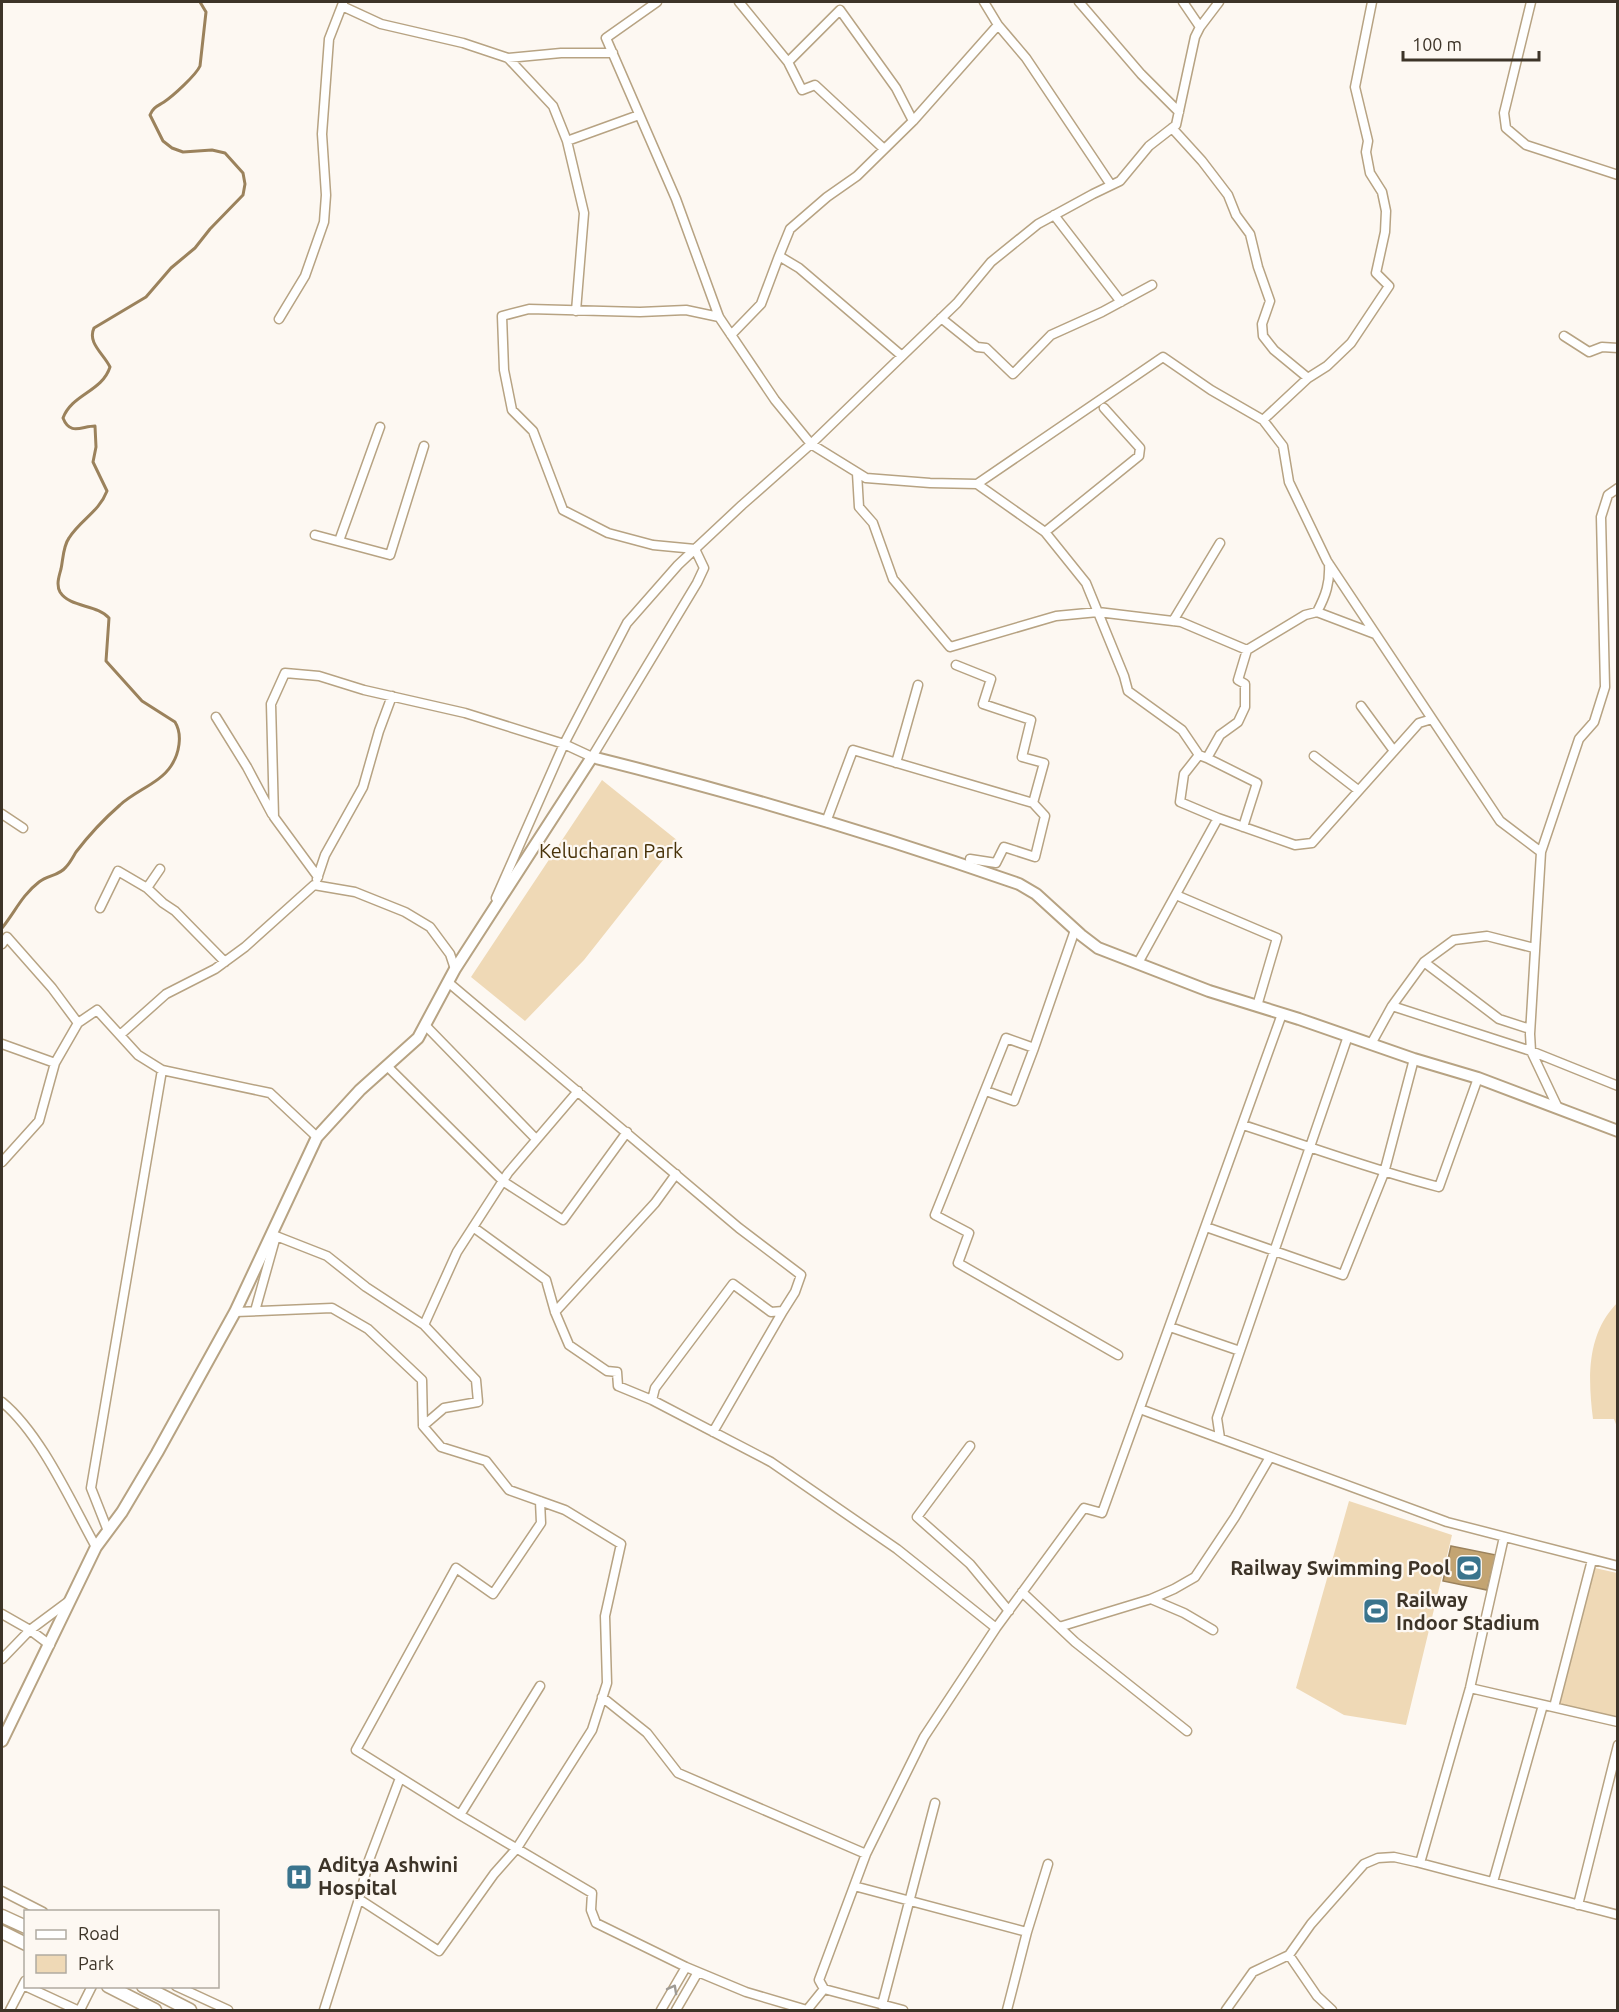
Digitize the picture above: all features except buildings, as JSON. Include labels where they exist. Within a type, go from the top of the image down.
[{"type":"main road","points":[[2,1916],[24,1927]]},
{"type":"main road","points":[[2,1932],[24,1943]]},
{"type":"main road","points":[[112,1988],[155,2010]]},
{"type":"main road","points":[[147,1988],[190,2010]]},
{"type":"street","points":[[657,2],[606,38],[676,199],[719,317],[775,400],[811,444],[866,478],[977,484],[1045,532],[1086,583],[1128,691],[1182,730],[1203,756],[1257,783],[1243,827]]},
{"type":"street","points":[[739,2],[788,62],[802,90],[815,85],[884,149]]},
{"type":"street","points":[[984,2],[999,25],[1026,58],[1111,185]]},
{"type":"street","points":[[1079,2],[1141,74],[1179,112]]},
{"type":"street","points":[[1183,2],[1200,27]]},
{"type":"street","points":[[487,921],[564,744],[627,623],[695,549],[811,444],[957,303],[991,261],[1038,224],[1120,181],[1149,146],[1176,125],[1196,37],[1200,27],[1219,2]]},
{"type":"street","points":[[1263,420],[1308,378],[1327,366],[1351,343],[1389,286],[1376,273],[1385,232],[1386,211],[1382,192],[1370,172],[1366,152],[1368,141],[1354,87],[1372,2]]},
{"type":"street","points":[[1532,2],[1504,113],[1506,128],[1526,145],[1617,175]]},
{"type":"street","points":[[279,320],[305,276],[324,222],[326,195],[322,134],[329,39],[343,4],[381,24],[463,43],[507,58],[561,53],[613,53]]},
{"type":"street","points":[[788,62],[840,10],[896,88],[913,121]]},
{"type":"street","points":[[731,335],[761,304],[790,229],[827,197],[857,176],[913,121],[999,25]]},
{"type":"street","points":[[507,58],[553,106],[567,141],[584,213],[576,311]]},
{"type":"street","points":[[567,141],[639,114]]},
{"type":"street","points":[[1172,128],[1202,161],[1228,195],[1236,215],[1250,234],[1270,301],[1262,324],[1263,336],[1274,350],[1308,378]]},
{"type":"street","points":[[1054,215],[1120,302]]},
{"type":"street","points":[[779,256],[799,268],[902,356]]},
{"type":"street","points":[[940,318],[976,348],[986,348],[1013,374],[1051,335],[1152,285]]},
{"type":"street","points":[[695,549],[653,545],[608,533],[563,510],[533,431],[512,410],[504,370],[502,316],[529,309],[640,312],[686,310],[719,317]]},
{"type":"street","points":[[1564,336],[1589,352],[1602,347],[1617,348]]},
{"type":"street","points":[[977,484],[1163,357],[1211,390],[1263,420],[1283,446],[1289,482],[1329,564],[1500,821],[1541,852]]},
{"type":"street","points":[[1045,532],[1139,456],[1140,448],[1104,408]]},
{"type":"street","points":[[339,541],[380,427]]},
{"type":"street","points":[[315,535],[390,555],[424,446]]},
{"type":"street","points":[[857,473],[859,507],[873,522],[893,579],[950,647],[1056,616],[1098,612],[1182,622],[1247,650]]},
{"type":"street","points":[[1558,1108],[1531,1051],[1534,948],[1541,852],[1579,738],[1594,722],[1605,687],[1601,517],[1608,495],[1617,488]]},
{"type":"street","points":[[1173,621],[1220,543]]},
{"type":"street","points":[[2,1741],[96,1547],[122,1512],[157,1454],[235,1312],[317,1137],[360,1090],[418,1038],[456,969],[592,757],[698,583],[704,568],[695,549]]},
{"type":"street","points":[[1329,564],[1330,581],[1317,612],[1297,620],[1247,650],[1242,660],[1238,680],[1245,684],[1245,707],[1238,722],[1220,735],[1184,774],[1180,802],[1295,845],[1312,843],[1419,723],[1432,719]]},
{"type":"street","points":[[1317,612],[1376,634]]},
{"type":"street","points":[[956,665],[991,679],[983,704],[1031,720],[1022,756],[1044,763],[1033,803]]},
{"type":"street","points":[[274,817],[271,704],[285,673],[319,676],[364,690],[465,713],[564,744],[592,757],[699,783],[1019,884],[1036,894],[1098,948],[1209,991],[1478,1078],[1617,1131]]},
{"type":"street","points":[[896,763],[918,685]]},
{"type":"street","points":[[120,1035],[166,994],[215,969],[245,947],[316,881],[325,855],[363,787],[392,696]]},
{"type":"street","points":[[1361,706],[1394,751]]},
{"type":"street","points":[[216,717],[248,767],[274,817],[316,881],[355,892],[405,912],[430,927],[450,954],[456,969]]},
{"type":"street","points":[[826,822],[853,750],[1033,803],[1045,816],[1035,857],[1004,847],[996,863],[970,859]]},
{"type":"street","points":[[1314,756],[1358,790]]},
{"type":"street","points":[[2,814],[23,828]]},
{"type":"street","points":[[1138,963],[1218,818]]},
{"type":"street","points":[[147,888],[160,868]]},
{"type":"street","points":[[100,908],[118,871],[147,888],[175,911],[225,962]]},
{"type":"street","points":[[1176,895],[1278,938],[1257,1006]]},
{"type":"street","points":[[986,1090],[1014,1101],[1075,930]]},
{"type":"street","points":[[1371,1044],[1392,1006],[1424,962],[1454,940],[1487,936],[1534,948]]},
{"type":"street","points":[[2,944],[8,937],[78,1023]]},
{"type":"street","points":[[1424,962],[1499,1018],[1530,1029]]},
{"type":"street","points":[[449,983],[739,1228],[801,1275],[795,1293],[712,1432]]},
{"type":"street","points":[[1392,1006],[1531,1051],[1617,1086]]},
{"type":"street","points":[[2,1162],[39,1121],[56,1064],[78,1023],[97,1010],[138,1055],[162,1070],[270,1093],[317,1137]]},
{"type":"street","points":[[903,2010],[824,1989],[819,1980],[866,1854],[924,1737],[996,1628],[1084,1508],[1102,1513],[1282,1014]]},
{"type":"street","points":[[425,1025],[536,1139]]},
{"type":"street","points":[[1220,1438],[1217,1418],[1348,1036]]},
{"type":"street","points":[[1034,1048],[1006,1038],[935,1215],[969,1233],[958,1263],[1118,1354]]},
{"type":"street","points":[[2,1044],[56,1064]]},
{"type":"street","points":[[1206,1227],[1343,1275],[1384,1173],[1414,1059]]},
{"type":"street","points":[[387,1066],[504,1182],[563,1220],[627,1132]]},
{"type":"street","points":[[108,1531],[91,1488],[162,1070]]},
{"type":"street","points":[[1242,1125],[1310,1146],[1384,1173],[1439,1187],[1478,1078]]},
{"type":"street","points":[[424,1325],[457,1252],[508,1173],[578,1091]]},
{"type":"street","points":[[555,1312],[655,1203],[676,1174]]},
{"type":"street","points":[[473,1227],[546,1280],[555,1312],[569,1345],[607,1371],[617,1372],[618,1386],[652,1400],[771,1462],[897,1549],[996,1628]]},
{"type":"street","points":[[255,1311],[276,1236],[327,1256],[366,1287],[424,1325],[476,1380],[478,1402],[444,1408],[423,1426]]},
{"type":"street","points":[[652,1400],[655,1388],[733,1284],[771,1312],[783,1311]]},
{"type":"street","points":[[235,1312],[332,1308],[368,1329],[422,1380],[423,1426],[441,1446],[486,1461],[509,1490],[565,1510],[621,1544],[605,1616],[606,1683],[592,1730],[517,1848],[494,1874],[439,1951],[359,1899]]},
{"type":"street","points":[[1170,1327],[1240,1351]]},
{"type":"street","points":[[2,1402],[17,1414],[40,1448],[96,1547]]},
{"type":"street","points":[[1140,1409],[1447,1522],[1617,1566]]},
{"type":"street","points":[[970,1446],[917,1517],[970,1564],[1009,1611]]},
{"type":"street","points":[[1059,1627],[1151,1599],[1195,1577],[1235,1517],[1270,1457]]},
{"type":"street","points":[[540,1501],[540,1523],[493,1594],[456,1568],[356,1750],[592,1893],[591,1910],[596,1923],[686,1967],[746,1992],[807,2010],[824,1989]]},
{"type":"street","points":[[1420,1863],[1470,1688],[1504,1537]]},
{"type":"street","points":[[1554,1707],[1592,1560]]},
{"type":"street","points":[[1022,1592],[1075,1642],[1187,1731]]},
{"type":"street","points":[[1151,1599],[1184,1613],[1213,1630]]},
{"type":"street","points":[[2,1659],[30,1630],[69,1600]]},
{"type":"street","points":[[2,1614],[50,1645]]},
{"type":"street","points":[[460,1815],[540,1686]]},
{"type":"street","points":[[1470,1688],[1617,1722]]},
{"type":"street","points":[[602,1697],[647,1733],[678,1773],[866,1854]]},
{"type":"street","points":[[1493,1882],[1543,1705]]},
{"type":"street","points":[[1578,1905],[1617,1745]]},
{"type":"street","points":[[324,2010],[369,1860],[400,1778]]},
{"type":"street","points":[[882,2005],[935,1803]]},
{"type":"street","points":[[1226,2010],[1253,1972],[1288,1955],[1311,1924],[1364,1864],[1378,1858],[1394,1857],[1420,1863],[1617,1915]]},
{"type":"street","points":[[1007,2010],[1027,1932],[1048,1864]]},
{"type":"street","points":[[854,1886],[1027,1932]]},
{"type":"street","points":[[2,1891],[41,1910]]},
{"type":"street","points":[[1288,1955],[1317,1995],[1332,2010]]},
{"type":"street","points":[[661,2010],[686,1967]]},
{"type":"street","points":[[676,2010],[698,1972]]},
{"type":"street","points":[[10,2010],[24,1983]]},
{"type":"street","points":[[34,1988],[79,2010],[91,1988]]},
{"type":"street","points":[[180,1988],[228,2010]]},
{"type":"green space","name":"Kelucharan Park","points":[[602,780],[678,841],[584,960],[525,1021],[471,977]]},
{"type":"green space","points":[[1617,1303],[1617,1427],[1614,1419],[1593,1419],[1590,1373],[1594,1343],[1599,1329]]},
{"type":"green space","name":"Railway Indoor Stadium","points":[[1349,1501],[1452,1535],[1406,1725],[1344,1715],[1296,1688]]},
{"type":"green space","points":[[1595,1568],[1617,1573],[1617,1718],[1560,1704]]},
{"type":"shaded area","name":"Railway Swimming Pool","points":[[1451,1546],[1496,1555],[1487,1590],[1443,1581]]},
{"type":"waterway","points":[[2,928],[33,887],[63,870],[86,839],[108,816],[126,800],[166,772],[178,750],[179,733],[175,722],[142,701],[106,661],[109,618],[98,610],[77,604],[64,597],[58,583],[67,541],[99,505],[107,491],[93,462],[96,447],[95,426],[77,429],[69,427],[63,418],[73,403],[101,382],[110,367],[94,344],[92,333],[94,328],[146,297],[171,268],[195,248],[243,195],[245,184],[243,173],[225,153],[212,150],[183,152],[172,148],[163,141],[150,115],[154,108],[184,85],[200,66],[206,12],[200,2]]},
{"type":"place","name":"Railway Swimming Pool","points":[[1469,1568]]},
{"type":"place","name":"Railway Indoor Stadium","points":[[1376,1611]]},
{"type":"place","name":"Aditya Ashwini Hospital","points":[[299,1877]]}]
